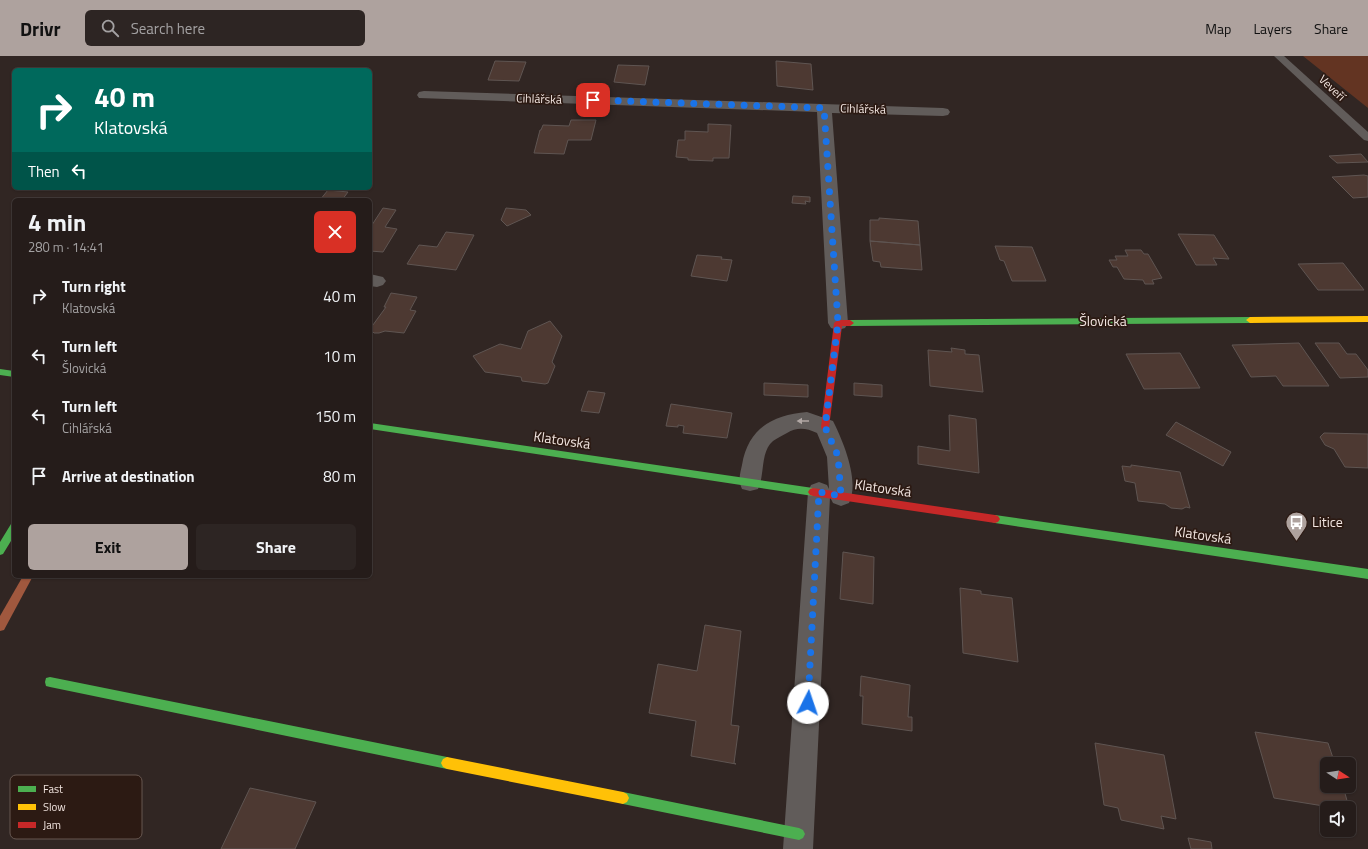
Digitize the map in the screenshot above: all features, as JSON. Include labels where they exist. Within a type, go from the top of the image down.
[{"type":"street","name":"Cihlářská","points":[[424,95],[943,112]]},
{"type":"street","points":[[50,682],[799,841],[830,494],[838,456],[825,427],[838,323],[824,108]]},
{"type":"street","name":"Šlovická","points":[[838,323],[1368,319]]},
{"type":"street","points":[[0,372],[12,374]]},
{"type":"street","points":[[750,482],[754,456],[764,436],[789,422],[807,420],[825,427]]},
{"type":"street","name":"Klatovská","points":[[372,426],[1368,574]]},
{"type":"street","points":[[0,551],[12,530]]},
{"type":"lane","name":"Veveří","points":[[1279,56],[1368,138]]},
{"type":"shaded area","points":[[1303,56],[1368,56],[1368,108]]},
{"type":"building","points":[[495,61],[526,62],[519,81],[488,80]]},
{"type":"building","points":[[776,61],[811,64],[813,90],[777,86]]},
{"type":"building","points":[[618,65],[649,66],[645,85],[614,82]]},
{"type":"building","points":[[571,120],[596,120],[591,140],[568,140],[564,154],[534,153],[540,130],[543,125],[569,126]]},
{"type":"building","points":[[708,124],[731,125],[729,158],[713,158],[713,161],[688,160],[688,158],[676,157],[678,140],[685,140],[685,131],[708,132]]},
{"type":"building","points":[[1361,154],[1368,162],[1337,163],[1329,156]]},
{"type":"building","points":[[1368,176],[1368,197],[1353,198],[1332,177]]},
{"type":"building","points":[[328,190],[348,192],[344,198],[322,198]]},
{"type":"building","points":[[793,196],[810,197],[810,202],[805,201],[806,204],[792,203]]},
{"type":"building","points":[[383,208],[396,210],[385,227],[397,229],[383,252],[372,251],[372,225]]},
{"type":"building","points":[[506,208],[526,210],[531,215],[507,226],[501,220]]},
{"type":"building","points":[[879,218],[918,221],[920,245],[870,241],[870,220],[879,220]]},
{"type":"building","points":[[446,232],[474,235],[456,270],[407,264],[419,245],[437,247]]},
{"type":"building","points":[[1178,234],[1214,235],[1229,259],[1213,258],[1217,265],[1196,265]]},
{"type":"building","points":[[870,241],[920,245],[922,270],[881,267],[880,262],[873,261]]},
{"type":"building","points":[[995,246],[1032,247],[1046,281],[1012,281],[1004,261],[1000,260]]},
{"type":"building","points":[[1125,250],[1141,250],[1144,254],[1148,254],[1162,278],[1152,280],[1154,284],[1145,284],[1143,280],[1124,279],[1117,267],[1113,267],[1109,260],[1117,260],[1115,256],[1128,256]]},
{"type":"building","points":[[697,255],[722,257],[721,259],[732,260],[727,281],[691,276]]},
{"type":"building","points":[[1343,263],[1364,290],[1318,290],[1298,264]]},
{"type":"building","points":[[391,293],[417,297],[410,310],[416,311],[404,333],[385,331],[374,333],[372,331],[372,326],[386,307],[384,307]]},
{"type":"building","points":[[550,321],[562,336],[552,362],[555,366],[548,383],[545,384],[522,381],[521,377],[485,372],[473,356],[500,344],[521,349],[528,331]]},
{"type":"building","points":[[1299,343],[1329,386],[1283,386],[1276,376],[1251,377],[1232,345]]},
{"type":"building","points":[[1315,343],[1339,343],[1347,354],[1356,354],[1368,370],[1368,377],[1340,378]]},
{"type":"building","points":[[951,348],[965,350],[965,354],[979,355],[983,392],[930,386],[928,350],[952,352]]},
{"type":"building","points":[[1180,353],[1200,388],[1144,389],[1126,354]]},
{"type":"building","points":[[764,383],[808,385],[808,397],[764,395]]},
{"type":"building","points":[[854,383],[882,385],[882,397],[854,395]]},
{"type":"building","points":[[588,391],[605,393],[599,413],[581,411]]},
{"type":"building","points":[[671,404],[732,413],[727,438],[683,433],[684,426],[666,426]]},
{"type":"building","points":[[949,415],[976,419],[979,473],[918,464],[918,446],[950,451]]},
{"type":"building","points":[[1176,422],[1231,452],[1223,466],[1166,435]]},
{"type":"building","points":[[1324,433],[1368,434],[1368,468],[1345,467],[1334,449],[1325,445],[1320,437]]},
{"type":"building","points":[[1131,465],[1180,472],[1190,508],[1171,508],[1165,504],[1138,501],[1135,483],[1125,481],[1122,466],[1131,467]]},
{"type":"building","points":[[843,552],[874,557],[873,604],[840,599]]},
{"type":"building","points":[[960,588],[981,591],[981,594],[1012,598],[1018,662],[963,653]]},
{"type":"building","points":[[705,625],[741,631],[731,725],[739,726],[734,763],[736,764],[691,756],[696,721],[649,713],[658,664],[697,671]]},
{"type":"building","points":[[861,676],[910,685],[908,717],[912,717],[912,731],[862,724],[863,696],[860,696]]},
{"type":"building","points":[[1255,732],[1328,743],[1333,757],[1320,757],[1320,793],[1345,793],[1347,801],[1320,801],[1320,805],[1274,798]]},
{"type":"building","points":[[1095,743],[1164,755],[1176,819],[1161,816],[1164,829],[1121,820],[1118,808],[1104,805]]},
{"type":"building","points":[[250,788],[316,802],[295,849],[221,849]]},
{"type":"building","points":[[1188,838],[1211,842],[1212,849],[1191,849]]},
{"type":"waterway","points":[[0,626],[27,578]]},
{"type":"traffic: fast","points":[[850,323],[1250,320]]},
{"type":"traffic: fast","points":[[0,372],[12,374]]},
{"type":"traffic: fast","points":[[372,426],[813,492]]},
{"type":"traffic: fast","points":[[995,519],[1368,574]]},
{"type":"traffic: fast","points":[[0,551],[12,530]]},
{"type":"traffic: fast","points":[[50,682],[447,763]]},
{"type":"traffic: fast","points":[[623,798],[799,834]]},
{"type":"traffic: slow","points":[[1250,320],[1368,319]]},
{"type":"traffic: slow","points":[[447,763],[623,798]]},
{"type":"traffic: jam","points":[[825,427],[838,323],[850,323]]},
{"type":"traffic: jam","points":[[813,492],[995,519]]},
{"type":"place","name":"Litice","points":[[1296,542]]},
{"type":"route","points":[[593,100],[824,108],[838,323],[825,427],[838,456],[841,496],[819,492],[808,703]]}]
